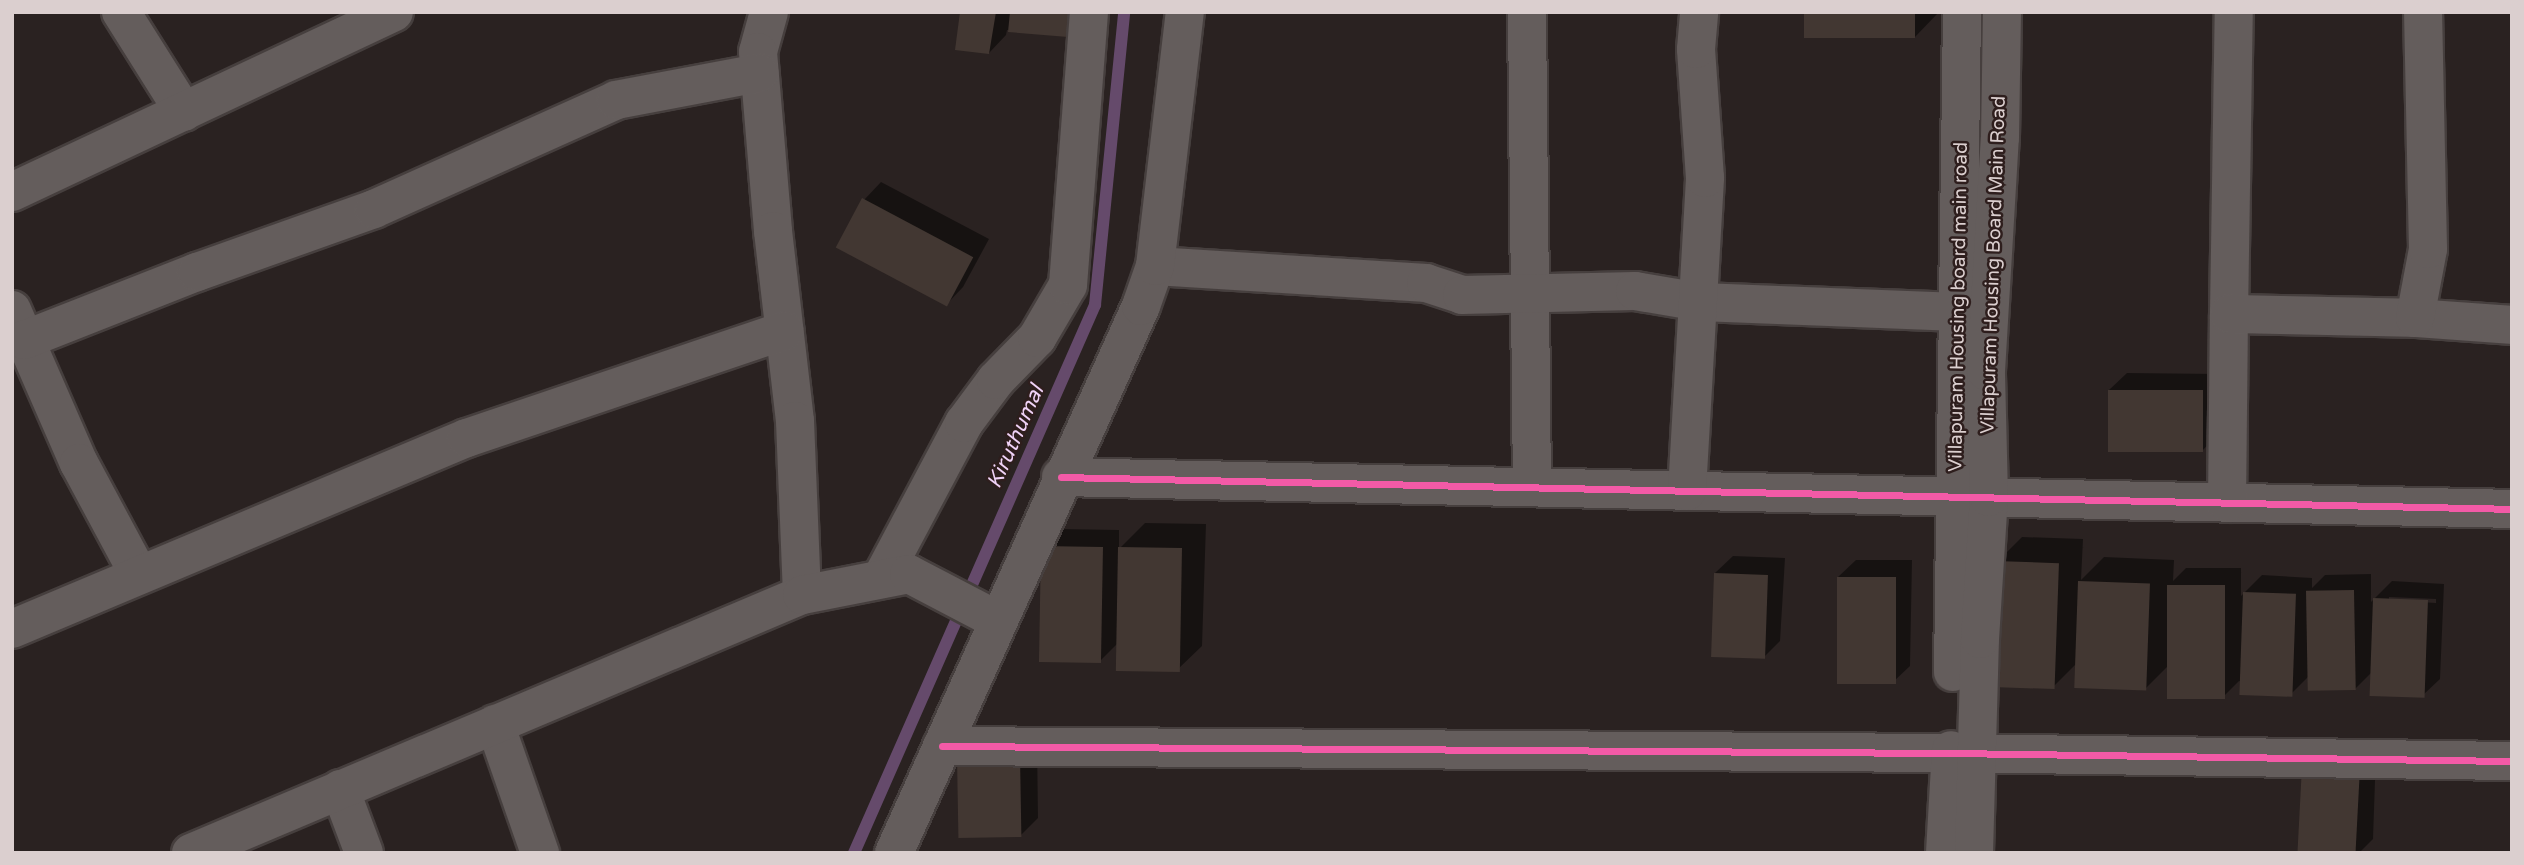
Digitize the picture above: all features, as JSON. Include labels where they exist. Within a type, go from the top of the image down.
[{"type":"street","points":[[121,12],[184,112]]},
{"type":"street","points":[[12,192],[394,12]]},
{"type":"street","points":[[769,12],[758,52],[759,73],[795,421],[802,594]]},
{"type":"street","points":[[895,577],[964,423],[996,380],[1037,338],[1068,285],[1089,12]]},
{"type":"street","points":[[894,853],[942,746],[988,616],[1061,477],[1141,306],[1155,266],[1185,12]]},
{"type":"street","points":[[1527,12],[1532,487]]},
{"type":"street","points":[[1687,491],[1700,302],[1705,178],[1696,49],[1699,12]]},
{"type":"street","name":"Villapuram Housing board main road","points":[[1962,12],[1959,312],[1973,497]]},
{"type":"street","name":"Villapuram Housing Board Main Road","points":[[1974,853],[1964,753],[1973,497],[1986,371],[2000,138],[2002,12]]},
{"type":"street","points":[[2227,503],[2234,12]]},
{"type":"street","points":[[2415,318],[2428,249],[2423,12]]},
{"type":"street","points":[[139,575],[79,463],[18,325],[197,272],[374,209],[616,100],[759,73]]},
{"type":"street","points":[[1155,266],[1426,283],[1462,295],[1530,291],[1635,291],[1700,302],[1959,312]]},
{"type":"street","points":[[2229,314],[2415,318],[2512,325]]},
{"type":"street","points":[[12,629],[467,438],[784,331]]},
{"type":"street","points":[[1061,477],[2512,509]]},
{"type":"street","points":[[191,853],[802,594],[895,577],[988,616]]},
{"type":"street","points":[[495,724],[540,853]]},
{"type":"street","points":[[942,746],[1964,753],[2512,761]]},
{"type":"street","points":[[1945,853],[1964,753]]},
{"type":"street","points":[[341,789],[364,853]]},
{"type":"building","points":[[960,12],[996,12],[989,54],[955,50]]},
{"type":"building","points":[[1010,12],[1070,12],[1068,37],[1008,32]]},
{"type":"building","points":[[1804,12],[1915,12],[1915,38],[1804,38]]},
{"type":"building","points":[[862,198],[973,257],[947,307],[836,247]]},
{"type":"building","points":[[2108,390],[2203,390],[2203,452],[2108,452]]},
{"type":"building","points":[[1041,546],[1103,547],[1101,663],[1039,662]]},
{"type":"building","points":[[1118,547],[1182,548],[1180,672],[1116,671]]},
{"type":"building","points":[[1996,561],[2059,563],[2055,689],[1992,687]]},
{"type":"building","points":[[1714,573],[1768,575],[1765,659],[1711,657]]},
{"type":"building","points":[[1837,577],[1896,577],[1896,684],[1837,684]]},
{"type":"building","points":[[2078,581],[2150,584],[2146,690],[2074,688]]},
{"type":"building","points":[[2167,585],[2225,585],[2225,699],[2167,699]]},
{"type":"building","points":[[2354,590],[2356,690],[2308,691],[2306,591]]},
{"type":"building","points":[[2243,592],[2296,594],[2292,697],[2239,695]]},
{"type":"building","points":[[2373,598],[2428,600],[2425,698],[2370,696]]},
{"type":"building","points":[[1020,756],[1021,837],[958,838],[957,757]]},
{"type":"building","points":[[2302,766],[2360,769],[2356,853],[2297,853]]},
{"type":"waterway","name":"Kiruthumal","points":[[854,853],[1095,305],[1124,12]]},
{"type":"cycle path","points":[[1061,477],[2512,509]]},
{"type":"cycle path","points":[[942,746],[1951,753],[2512,761]]}]
